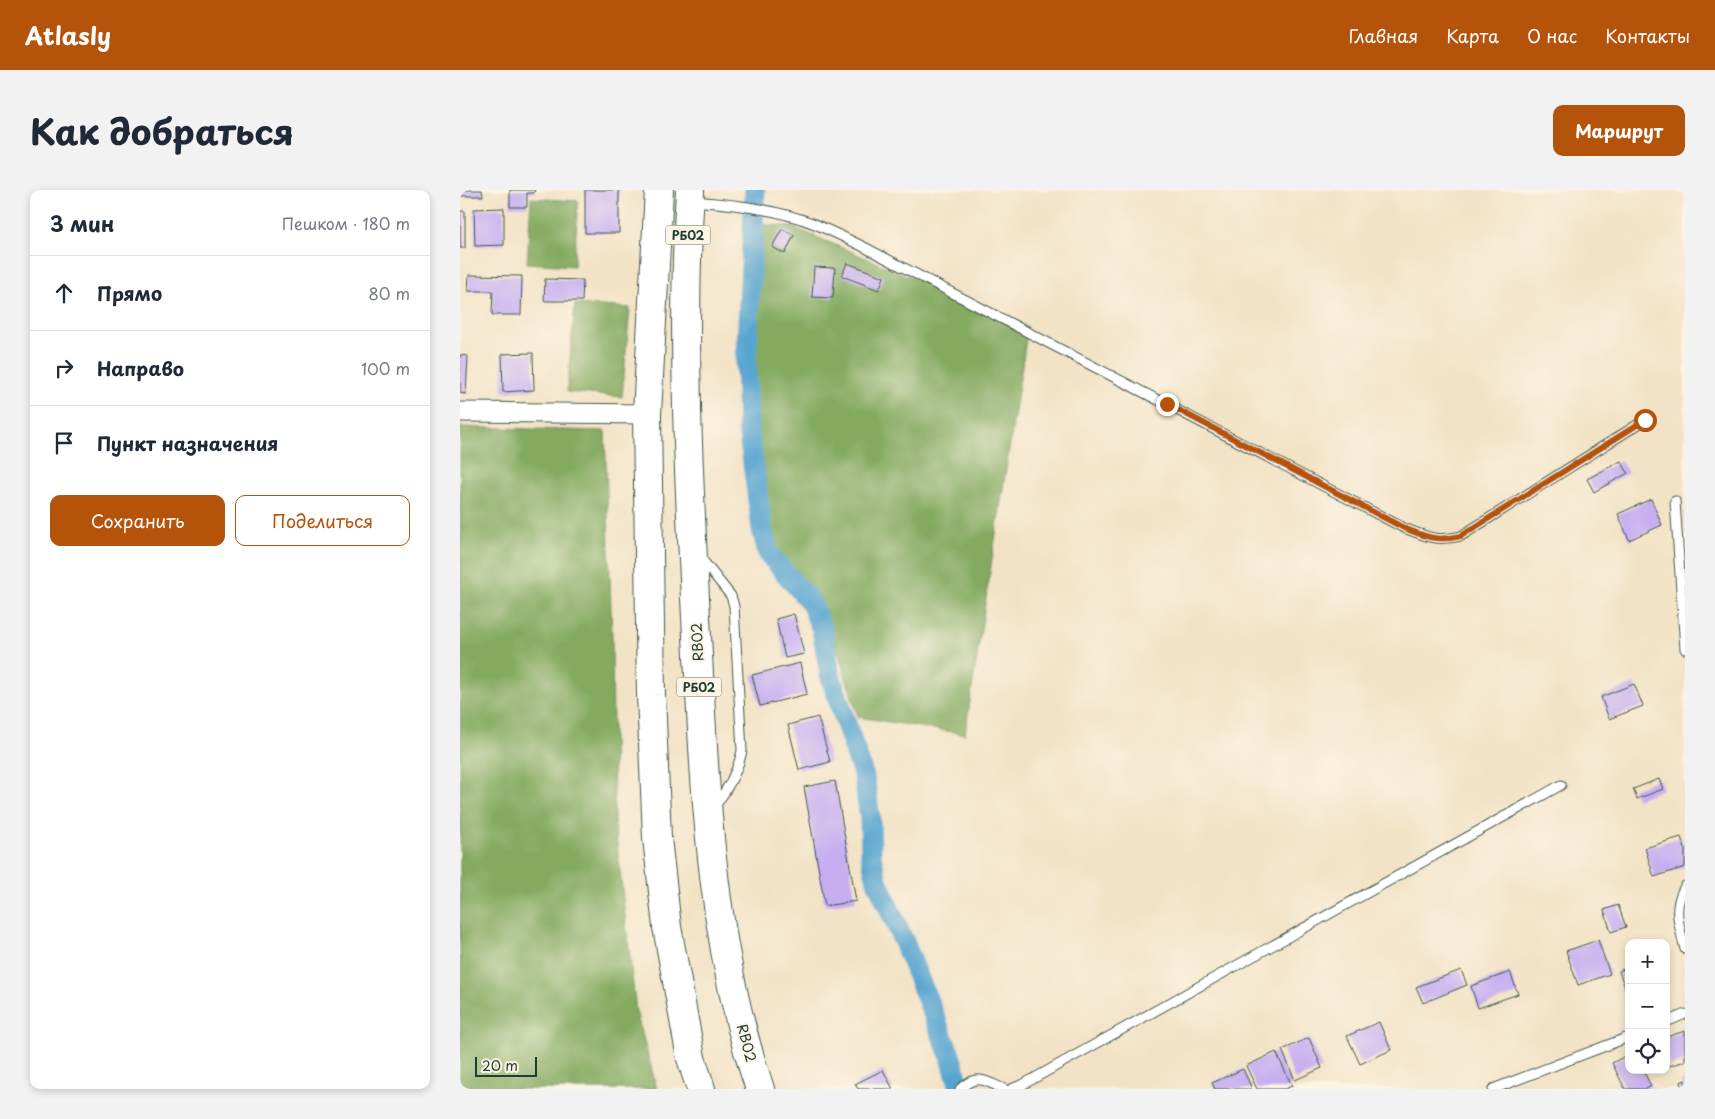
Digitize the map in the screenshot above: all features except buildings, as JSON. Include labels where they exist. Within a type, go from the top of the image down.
[{"type":"highway","name":"РБ02","points":[[658,190],[647,414],[651,696],[657,838],[667,927],[691,1058],[701,1089]]},
{"type":"highway","name":"RB02","points":[[690,195],[686,298],[688,478],[706,818],[721,928],[746,1046],[760,1089]]},
{"type":"street","points":[[460,412],[647,414]]},
{"type":"lane","points":[[690,195],[775,213],[813,224],[864,247],[1404,528],[1428,538],[1444,540],[1461,536],[1645,420]]},
{"type":"lane","points":[[1675,501],[1685,649]]},
{"type":"lane","points":[[692,547],[731,596],[734,606],[742,751],[738,769],[730,784],[706,818]]},
{"type":"lane","points":[[1011,1089],[1056,1066],[1561,785]]},
{"type":"lane","points":[[1685,886],[1678,899],[1676,913],[1685,949]]},
{"type":"lane","points":[[1670,1020],[1685,1014]]},
{"type":"lane","points":[[1494,1089],[1625,1039]]},
{"type":"lane","points":[[962,1087],[977,1079],[1004,1089]]},
{"type":"green space","points":[[531,198],[578,201],[574,266],[527,263]]},
{"type":"green space","points":[[756,224],[793,227],[1028,327],[965,734],[858,717],[835,642],[817,599],[774,554],[764,502],[756,432],[752,343]]},
{"type":"green space","points":[[575,304],[630,308],[622,397],[567,392]]},
{"type":"green space","points":[[460,427],[605,431],[612,637],[614,818],[636,1011],[657,1089],[460,1089]]},
{"type":"waterway","points":[[755,190],[746,362],[748,427],[762,529],[768,553],[811,603],[822,629],[830,675],[864,777],[870,818],[871,856],[877,881],[950,1055],[959,1084],[964,1089]]},
{"type":"route","points":[[1167,404],[1404,528],[1428,538],[1444,540],[1461,536],[1645,420]]}]
